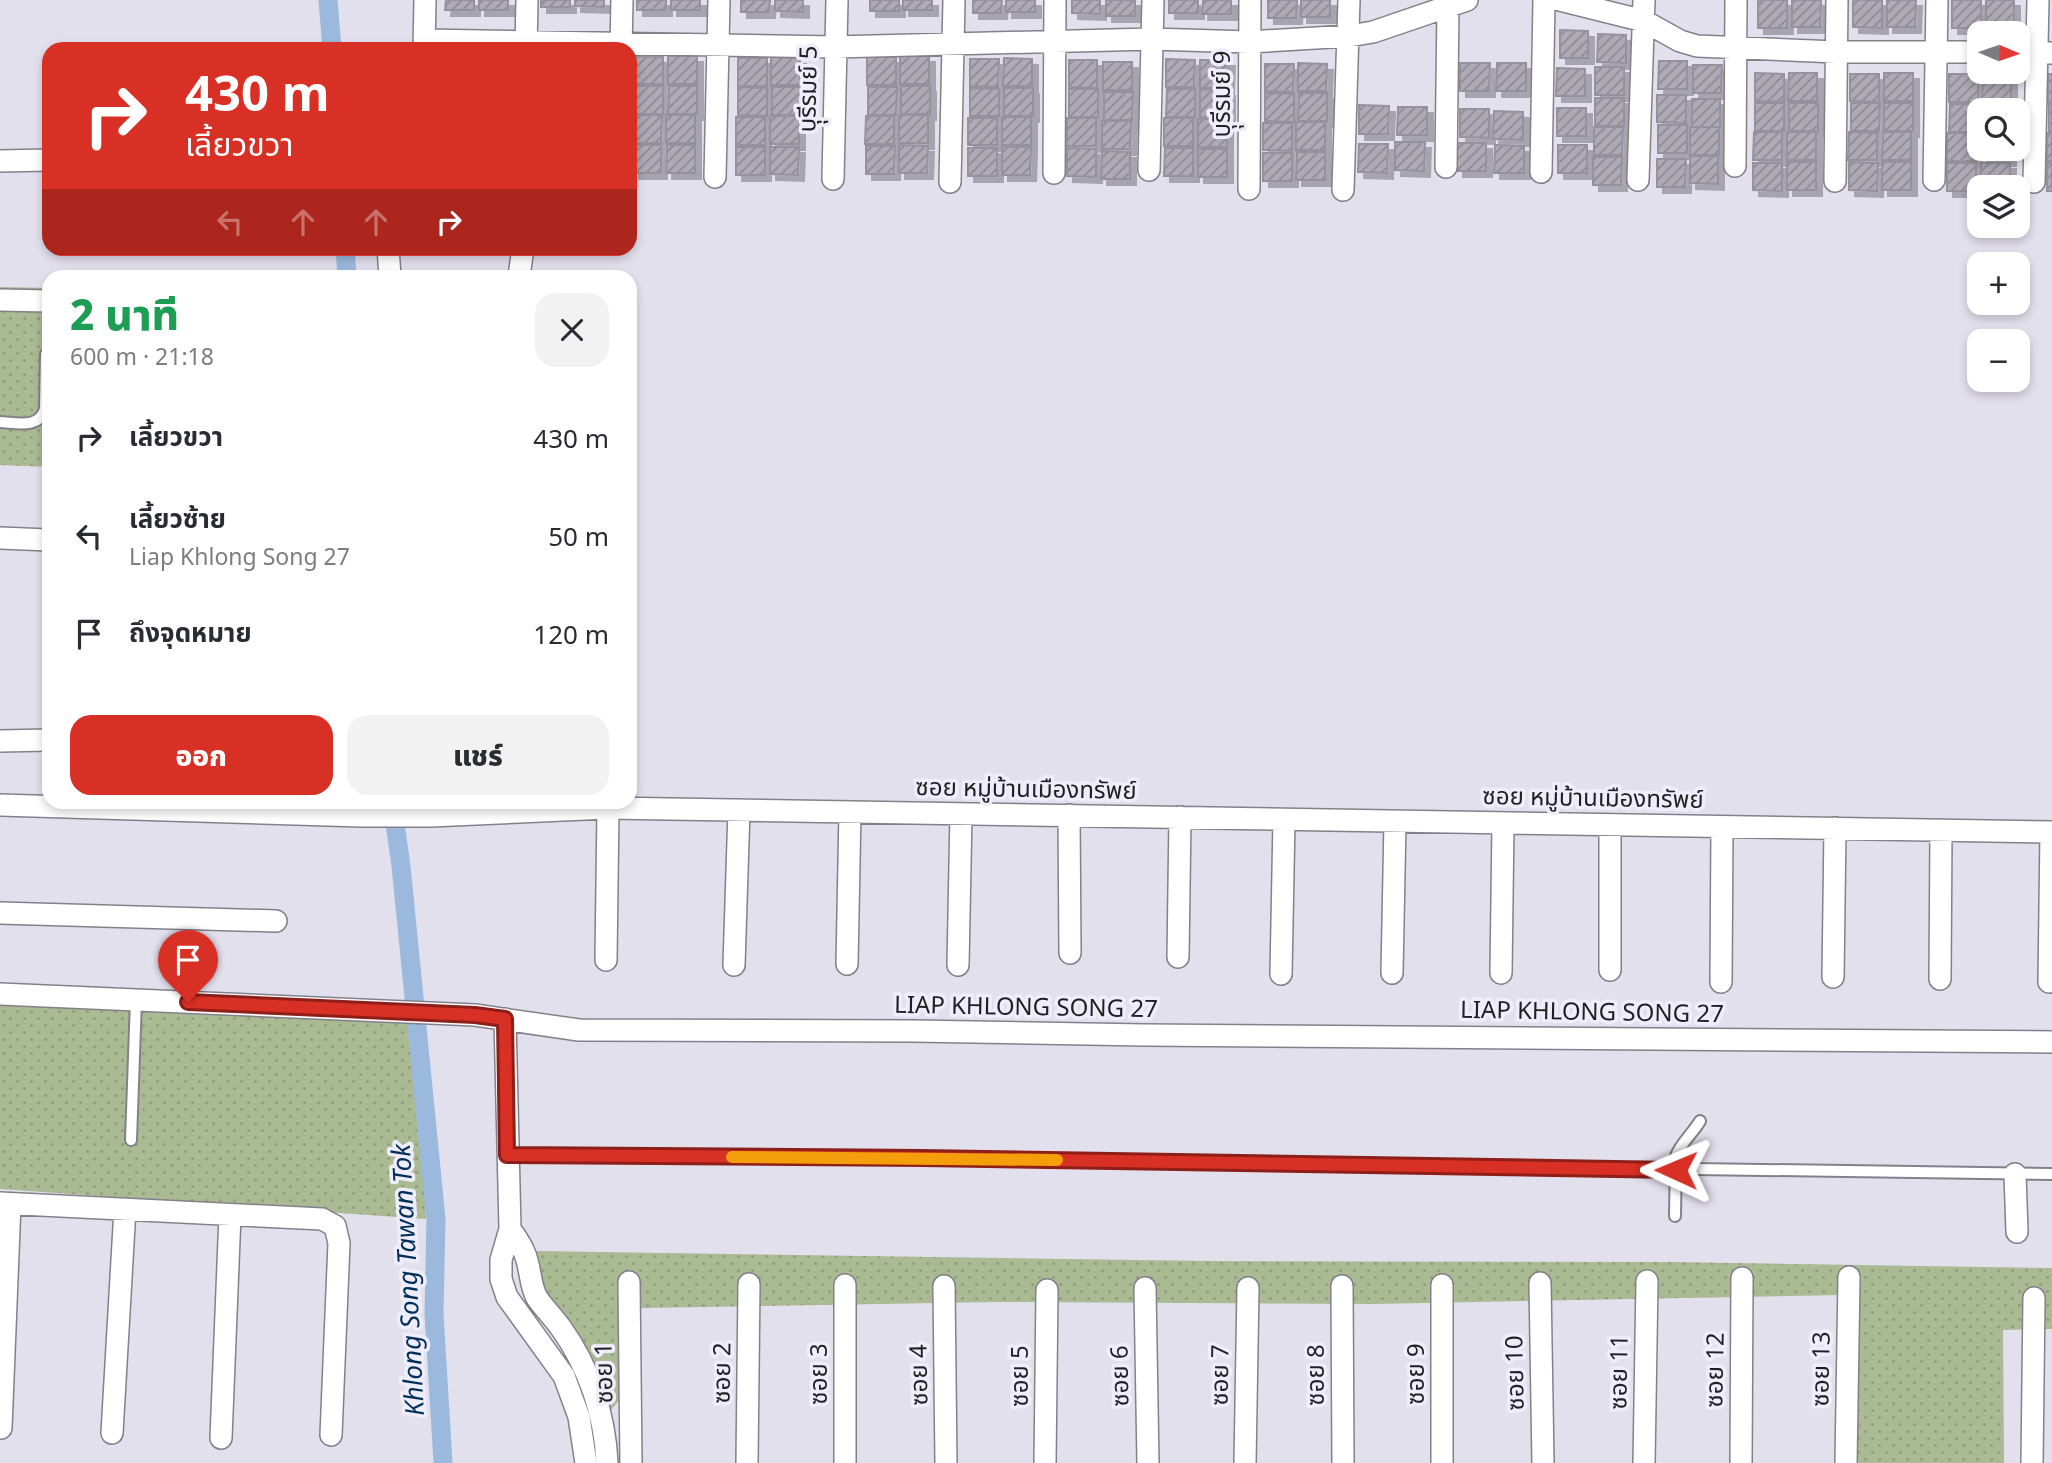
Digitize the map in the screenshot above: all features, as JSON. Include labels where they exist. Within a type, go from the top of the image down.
[{"type":"street","points":[[424,42],[425,0]]},
{"type":"street","points":[[526,42],[527,0]]},
{"type":"street","points":[[621,42],[622,0]]},
{"type":"street","points":[[715,177],[719,0]]},
{"type":"street","name":"บุุรีรมย์ 5","points":[[833,179],[837,0]]},
{"type":"street","points":[[950,182],[954,0]]},
{"type":"street","points":[[1054,173],[1055,0]]},
{"type":"street","points":[[1149,170],[1153,0]]},
{"type":"street","name":"บุุรีรมย์ 9","points":[[1249,189],[1250,0]]},
{"type":"street","points":[[1343,190],[1349,0]]},
{"type":"street","points":[[1541,172],[1544,0]]},
{"type":"street","points":[[1560,0],[1644,10],[1680,41],[1697,46],[1836,52],[1967,52]]},
{"type":"street","points":[[1735,166],[1736,0]]},
{"type":"street","points":[[1835,181],[1837,0]]},
{"type":"street","points":[[1934,180],[1937,0]]},
{"type":"street","points":[[2034,183],[2038,0]]},
{"type":"street","points":[[637,46],[835,47],[1151,39],[1248,42],[1373,32],[1457,3],[1446,167]]},
{"type":"street","points":[[1638,180],[1644,10]]},
{"type":"street","points":[[0,161],[42,160]]},
{"type":"street","points":[[0,299],[42,301]]},
{"type":"street","points":[[0,538],[42,540]]},
{"type":"street","points":[[0,741],[42,740]]},
{"type":"street","name":"ซอย หมู่บ้านเมืองทรัพย์","points":[[0,805],[42,806]]},
{"type":"street","name":"ซอย หมู่บ้านเมืองทรัพย์","points":[[637,808],[2052,832]]},
{"type":"street","name":"ซอย หมู่บ้านเมืองทรัพย์","points":[[131,809],[432,816],[489,809]]},
{"type":"street","points":[[606,960],[608,809]]},
{"type":"street","points":[[734,965],[738,810]]},
{"type":"street","points":[[847,964],[850,812]]},
{"type":"street","points":[[958,965],[961,814]]},
{"type":"street","points":[[1069,816],[1070,953]]},
{"type":"street","points":[[1178,957],[1180,817]]},
{"type":"street","points":[[1281,974],[1284,820]]},
{"type":"street","points":[[1392,973],[1395,822]]},
{"type":"street","points":[[1502,973],[1503,823]]},
{"type":"street","points":[[1610,825],[1610,970]]},
{"type":"street","points":[[1721,982],[1722,827]]},
{"type":"street","points":[[1833,977],[1835,828]]},
{"type":"street","points":[[1940,979],[1941,830]]},
{"type":"street","points":[[2049,982],[2052,832]]},
{"type":"street","points":[[0,913],[276,922]]},
{"type":"street","name":"LIAP KHLONG SONG 27","points":[[0,993],[475,1015],[579,1030],[2052,1042]]},
{"type":"street","points":[[505,1019],[510,1229],[501,1260],[501,1279],[507,1297],[564,1376],[579,1417],[586,1463]]},
{"type":"street","points":[[2015,1174],[2017,1232]]},
{"type":"street","points":[[1,1428],[5,1204],[323,1219],[335,1226],[339,1243],[331,1435]]},
{"type":"street","points":[[112,1433],[125,1209]]},
{"type":"street","points":[[221,1438],[230,1215]]},
{"type":"street","points":[[510,1229],[525,1253],[537,1297],[562,1329],[597,1397],[606,1440],[607,1463]]},
{"type":"street","name":"ซอย 13","points":[[1846,1463],[1849,1276]]},
{"type":"street","name":"ซอย 12","points":[[1741,1463],[1742,1278]]},
{"type":"street","name":"ซอย 11","points":[[1644,1463],[1647,1281]]},
{"type":"street","name":"ซอย 1","points":[[629,1282],[631,1463]]},
{"type":"street","name":"ซอย 10","points":[[1540,1283],[1542,1463]]},
{"type":"street","name":"ซอย 2","points":[[747,1463],[749,1284]]},
{"type":"street","name":"ซอย 3","points":[[845,1285],[845,1463]]},
{"type":"street","name":"ซอย 9","points":[[1442,1285],[1442,1463]]},
{"type":"street","name":"ซอย 4","points":[[944,1286],[946,1463]]},
{"type":"street","name":"ซอย 8","points":[[1342,1286],[1343,1463]]},
{"type":"street","name":"ซอย 7","points":[[1245,1463],[1248,1288]]},
{"type":"street","name":"ซอย 6","points":[[1145,1289],[1148,1463]]},
{"type":"street","name":"ซอย 5","points":[[1045,1463],[1047,1290]]},
{"type":"street","points":[[2032,1463],[2034,1298]]},
{"type":"street","points":[[564,1376],[583,1366]]},
{"type":"lane","points":[[0,422],[31,423],[42,418]]},
{"type":"lane","points":[[131,1140],[136,1000]]},
{"type":"lane","points":[[1675,1216],[1679,1149],[1700,1121]]},
{"type":"lane","points":[[507,1155],[936,1158],[2052,1174]]},
{"type":"green space","points":[[0,287],[42,288],[42,467],[0,465]]},
{"type":"green space","points":[[0,1004],[415,1009],[426,1219],[0,1189]]},
{"type":"green space","points":[[533,1251],[1210,1261],[1672,1262],[2052,1268],[2052,1329],[2003,1330],[2004,1463],[1836,1463],[1840,1295],[1375,1304],[997,1302],[642,1308],[629,1320],[622,1397],[610,1411],[541,1293]]},
{"type":"building","points":[[446,0],[474,0],[474,10],[445,10]]},
{"type":"building","points":[[479,0],[508,0],[508,10],[479,10]]},
{"type":"building","points":[[541,0],[570,0],[570,7],[541,7]]},
{"type":"building","points":[[575,0],[604,0],[604,7],[575,6]]},
{"type":"building","points":[[637,0],[666,0],[666,10],[637,10]]},
{"type":"building","points":[[671,0],[700,0],[700,10],[671,10]]},
{"type":"building","points":[[741,0],[770,0],[769,12],[741,12]]},
{"type":"building","points":[[775,0],[803,0],[803,12],[775,11]]},
{"type":"building","points":[[870,0],[899,0],[899,11],[870,11]]},
{"type":"building","points":[[903,0],[932,0],[932,10],[903,10]]},
{"type":"building","points":[[973,0],[1002,0],[1001,13],[973,13]]},
{"type":"building","points":[[1006,0],[1035,0],[1035,12],[1006,12]]},
{"type":"building","points":[[1072,0],[1100,0],[1100,14],[1072,13]]},
{"type":"building","points":[[1106,0],[1135,0],[1135,16],[1106,16]]},
{"type":"building","points":[[1169,0],[1198,0],[1198,13],[1169,13]]},
{"type":"building","points":[[1203,0],[1231,0],[1231,14],[1202,14]]},
{"type":"building","points":[[1268,0],[1297,0],[1296,18],[1268,18]]},
{"type":"building","points":[[1301,0],[1330,0],[1330,17],[1301,17]]},
{"type":"building","points":[[1758,0],[1787,0],[1787,28],[1758,28]]},
{"type":"building","points":[[1792,0],[1821,0],[1820,27],[1792,27]]},
{"type":"building","points":[[1853,0],[1882,0],[1882,28],[1853,27]]},
{"type":"building","points":[[1887,0],[1916,0],[1915,27],[1887,27]]},
{"type":"building","points":[[1952,0],[1981,0],[1981,21],[1967,21],[1967,28],[1952,28]]},
{"type":"building","points":[[1986,0],[2014,0],[2014,21],[1986,21]]},
{"type":"building","points":[[1560,30],[1588,31],[1588,58],[1560,58]]},
{"type":"building","points":[[1598,34],[1626,35],[1626,63],[1597,62]]},
{"type":"building","points":[[637,56],[663,57],[663,84],[637,84]]},
{"type":"building","points":[[668,56],[697,56],[697,84],[668,84]]},
{"type":"building","points":[[900,56],[929,56],[929,84],[900,84]]},
{"type":"building","points":[[771,57],[800,58],[800,85],[771,85]]},
{"type":"building","points":[[867,57],[896,57],[896,85],[867,85]]},
{"type":"building","points":[[738,58],[767,58],[767,86],[738,86]]},
{"type":"building","points":[[1004,58],[1032,59],[1032,86],[1003,86]]},
{"type":"building","points":[[970,59],[999,59],[998,87],[970,86]]},
{"type":"building","points":[[1166,59],[1195,60],[1194,87],[1166,87]]},
{"type":"building","points":[[1069,60],[1097,60],[1097,88],[1069,87]]},
{"type":"building","points":[[1200,60],[1229,60],[1228,88],[1200,88]]},
{"type":"building","points":[[1659,61],[1687,61],[1687,89],[1658,89]]},
{"type":"building","points":[[1103,62],[1132,62],[1132,90],[1103,90]]},
{"type":"building","points":[[1298,63],[1327,64],[1326,91],[1298,91]]},
{"type":"building","points":[[1460,63],[1490,63],[1489,91],[1460,91]]},
{"type":"building","points":[[1497,63],[1526,63],[1526,91],[1496,91]]},
{"type":"building","points":[[1265,64],[1294,64],[1293,92],[1265,91]]},
{"type":"building","points":[[1693,65],[1722,65],[1721,93],[1693,93]]},
{"type":"building","points":[[1595,67],[1624,67],[1624,95],[1595,95]]},
{"type":"building","points":[[1557,68],[1585,69],[1585,96],[1556,96]]},
{"type":"building","points":[[1755,73],[1784,74],[1784,102],[1755,101]]},
{"type":"building","points":[[1789,73],[1817,73],[1817,101],[1788,101]]},
{"type":"building","points":[[1884,73],[1913,73],[1913,101],[1884,101]]},
{"type":"building","points":[[1850,74],[1879,74],[1879,102],[1850,101]]},
{"type":"building","points":[[1949,74],[1967,74],[1967,84],[1978,84],[1978,98],[1967,98],[1967,102],[1949,102]]},
{"type":"building","points":[[2048,74],[2052,74],[2052,102],[2048,102]]},
{"type":"building","points":[[1983,84],[2011,84],[2011,98],[1982,98]]},
{"type":"building","points":[[637,86],[663,86],[663,114],[637,114]]},
{"type":"building","points":[[669,86],[697,86],[697,114],[668,114]]},
{"type":"building","points":[[901,86],[930,86],[930,114],[901,114]]},
{"type":"building","points":[[738,87],[767,88],[767,116],[738,115]]},
{"type":"building","points":[[772,87],[801,87],[800,115],[772,115]]},
{"type":"building","points":[[868,87],[897,87],[896,115],[868,115]]},
{"type":"building","points":[[970,88],[999,89],[999,116],[970,116]]},
{"type":"building","points":[[1004,88],[1033,88],[1033,116],[1004,116]]},
{"type":"building","points":[[1069,89],[1098,89],[1098,117],[1069,117]]},
{"type":"building","points":[[1167,89],[1195,89],[1195,117],[1166,117]]},
{"type":"building","points":[[1200,89],[1229,90],[1229,118],[1200,117]]},
{"type":"building","points":[[1104,92],[1133,92],[1132,120],[1104,120]]},
{"type":"building","points":[[1265,93],[1294,94],[1294,122],[1265,121]]},
{"type":"building","points":[[1299,93],[1327,93],[1327,121],[1298,121]]},
{"type":"building","points":[[1657,95],[1686,95],[1686,123],[1657,122]]},
{"type":"building","points":[[1595,98],[1624,98],[1624,126],[1595,126]]},
{"type":"building","points":[[1692,99],[1720,99],[1720,127],[1692,127]]},
{"type":"building","points":[[1755,103],[1784,103],[1784,131],[1755,131]]},
{"type":"building","points":[[1789,103],[1818,103],[1818,131],[1789,131]]},
{"type":"building","points":[[1851,103],[1880,103],[1879,131],[1851,131]]},
{"type":"building","points":[[1884,103],[1913,103],[1913,131],[1884,131]]},
{"type":"building","points":[[2049,103],[2052,103],[2052,131],[2049,131]]},
{"type":"building","points":[[1950,104],[1967,104],[1967,132],[1949,132]]},
{"type":"building","points":[[1359,105],[1389,106],[1388,134],[1359,134]]},
{"type":"building","points":[[1398,107],[1427,107],[1427,135],[1397,135]]},
{"type":"building","points":[[1557,108],[1586,108],[1586,136],[1557,136]]},
{"type":"building","points":[[1460,109],[1489,109],[1489,138],[1460,137]]},
{"type":"building","points":[[1494,111],[1523,112],[1523,140],[1493,139]]},
{"type":"building","points":[[637,115],[662,115],[661,143],[637,143]]},
{"type":"building","points":[[666,115],[695,115],[695,143],[666,143]]},
{"type":"building","points":[[899,115],[928,115],[928,143],[899,143]]},
{"type":"building","points":[[770,116],[799,116],[799,144],[770,144]]},
{"type":"building","points":[[866,116],[894,116],[894,144],[865,144]]},
{"type":"building","points":[[736,117],[765,117],[765,145],[736,145]]},
{"type":"building","points":[[1002,117],[1031,117],[1031,145],[1002,145]]},
{"type":"building","points":[[968,118],[997,118],[997,145],[968,145]]},
{"type":"building","points":[[1067,118],[1096,118],[1096,146],[1067,146]]},
{"type":"building","points":[[1164,118],[1193,118],[1193,146],[1164,146]]},
{"type":"building","points":[[1198,119],[1227,119],[1227,147],[1198,147]]},
{"type":"building","points":[[1102,121],[1131,121],[1130,149],[1102,149]]},
{"type":"building","points":[[1296,122],[1325,122],[1325,150],[1296,150]]},
{"type":"building","points":[[1263,123],[1292,123],[1292,151],[1263,150]]},
{"type":"building","points":[[1658,125],[1687,125],[1687,153],[1658,153]]},
{"type":"building","points":[[1594,127],[1623,127],[1622,155],[1594,155]]},
{"type":"building","points":[[1690,127],[1719,127],[1719,155],[1690,155]]},
{"type":"building","points":[[1754,132],[1782,132],[1782,160],[1753,160]]},
{"type":"building","points":[[1787,132],[1816,132],[1816,160],[1787,160]]},
{"type":"building","points":[[1849,132],[1877,133],[1877,160],[1848,160]]},
{"type":"building","points":[[1883,132],[1911,132],[1911,160],[1882,160]]},
{"type":"building","points":[[1947,133],[1967,133],[1967,161],[1947,161]]},
{"type":"building","points":[[2047,133],[2052,133],[2052,161],[2047,161]]},
{"type":"building","points":[[1395,142],[1425,142],[1424,171],[1395,170]]},
{"type":"building","points":[[1457,143],[1486,143],[1486,171],[1457,171]]},
{"type":"building","points":[[1359,144],[1388,144],[1387,173],[1358,172]]},
{"type":"building","points":[[637,145],[661,145],[661,173],[637,173]]},
{"type":"building","points":[[667,145],[695,145],[695,173],[666,173]]},
{"type":"building","points":[[899,145],[928,146],[927,173],[899,173]]},
{"type":"building","points":[[1495,145],[1524,146],[1524,173],[1494,173]]},
{"type":"building","points":[[1558,145],[1587,145],[1587,173],[1558,173]]},
{"type":"building","points":[[866,146],[895,146],[894,174],[866,174]]},
{"type":"building","points":[[736,147],[765,147],[765,175],[736,175]]},
{"type":"building","points":[[770,147],[799,147],[798,175],[770,174]]},
{"type":"building","points":[[1002,147],[1031,147],[1030,175],[1002,175]]},
{"type":"building","points":[[968,148],[997,148],[997,176],[968,176]]},
{"type":"building","points":[[1067,148],[1096,149],[1096,177],[1067,176]]},
{"type":"building","points":[[1165,148],[1193,148],[1193,176],[1164,176]]},
{"type":"building","points":[[1198,149],[1227,149],[1227,177],[1198,177]]},
{"type":"building","points":[[1102,151],[1130,152],[1130,179],[1101,179]]},
{"type":"building","points":[[1297,152],[1325,152],[1325,180],[1296,180]]},
{"type":"building","points":[[1263,153],[1292,153],[1292,181],[1263,181]]},
{"type":"building","points":[[1690,156],[1718,156],[1718,184],[1690,183]]},
{"type":"building","points":[[1593,157],[1622,157],[1621,185],[1593,185]]},
{"type":"building","points":[[1657,159],[1686,159],[1685,187],[1657,187]]},
{"type":"building","points":[[1787,162],[1816,162],[1816,190],[1787,190]]},
{"type":"building","points":[[1849,162],[1878,163],[1877,191],[1849,190]]},
{"type":"building","points":[[1882,162],[1911,162],[1911,190],[1882,190]]},
{"type":"building","points":[[1753,163],[1782,163],[1782,191],[1753,190]]},
{"type":"building","points":[[1947,163],[1976,163],[1976,175],[1967,175],[1967,191],[1947,191]]},
{"type":"building","points":[[1981,163],[2010,163],[2010,175],[1981,175]]},
{"type":"building","points":[[2047,163],[2052,163],[2052,191],[2047,191]]},
{"type":"waterway","name":"Khlong Song Tawan Tok","points":[[328,0],[331,42]]},
{"type":"waterway","name":"Khlong Song Tawan Tok","points":[[346,256],[347,270]]},
{"type":"waterway","name":"Khlong Song Tawan Tok","points":[[393,809],[436,1219],[434,1313],[443,1463]]},
{"type":"slow traffic","points":[[732,1157],[1057,1160]]},
{"type":"route","points":[[188,1002],[475,1015],[505,1019],[507,1155],[922,1158],[1676,1170]]}]
